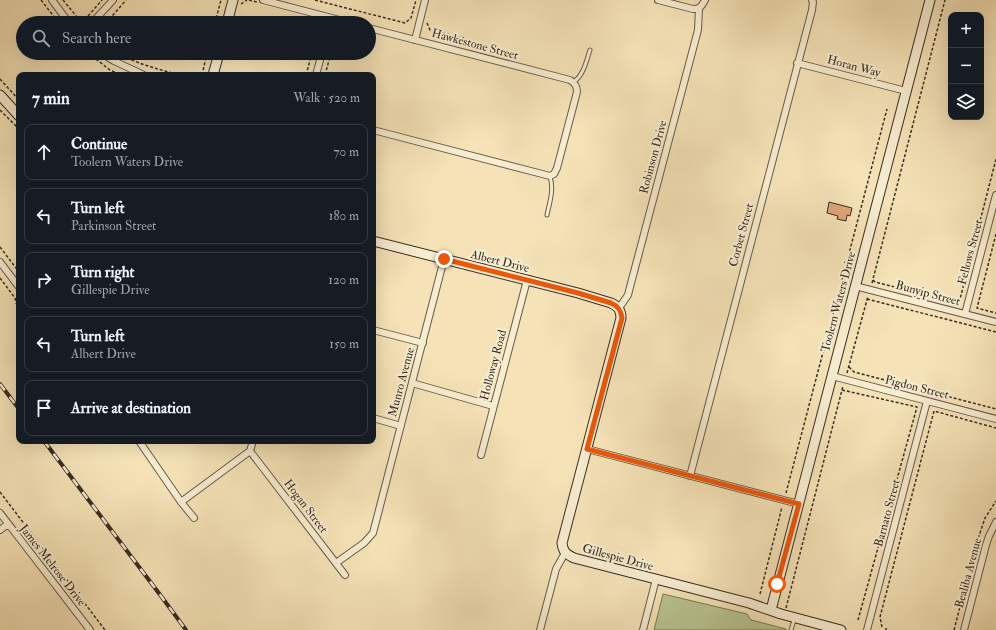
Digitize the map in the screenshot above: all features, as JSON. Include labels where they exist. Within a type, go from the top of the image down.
[{"type":"street","points":[[52,0],[65,16]]},
{"type":"street","points":[[98,16],[113,0]]},
{"type":"street","points":[[229,16],[233,0]]},
{"type":"street","points":[[263,0],[317,16]]},
{"type":"street","points":[[415,40],[425,0]]},
{"type":"street","points":[[658,0],[693,9],[699,8],[703,5],[705,0]]},
{"type":"street","name":"Corbet Street","points":[[690,476],[812,10],[812,0]]},
{"type":"street","name":"Toolern Waters Drive","points":[[770,610],[930,0]]},
{"type":"street","name":"Robinson Drive","points":[[619,308],[628,295],[698,30],[699,8]]},
{"type":"street","name":"Hawkestone Street","points":[[376,30],[574,82]]},
{"type":"street","points":[[112,60],[138,72]]},
{"type":"street","points":[[214,72],[217,60]]},
{"type":"street","points":[[317,72],[320,60]]},
{"type":"street","name":"Horan Way","points":[[797,63],[906,91]]},
{"type":"street","points":[[376,131],[550,176],[554,174],[557,168],[577,92],[574,82]]},
{"type":"street","points":[[0,96],[16,113]]},
{"type":"street","name":"Fellows Street","points":[[965,314],[996,195]]},
{"type":"street","name":"Albert Drive","points":[[376,242],[527,280],[611,303],[619,308]]},
{"type":"street","name":"Munro Avenue","points":[[336,563],[364,543],[373,533],[444,259]]},
{"type":"street","points":[[0,262],[16,283]]},
{"type":"street","name":"Holloway Road","points":[[480,455],[527,280]]},
{"type":"street","name":"Bunyip Street","points":[[855,286],[996,322]]},
{"type":"street","name":"Gillespie Drive","points":[[619,308],[622,318],[562,544],[565,553],[574,558],[749,603],[794,618],[841,630]]},
{"type":"street","points":[[376,331],[423,343]]},
{"type":"street","name":"Pigdon Street","points":[[832,376],[996,419]]},
{"type":"street","points":[[412,383],[494,406]]},
{"type":"street","name":"Barnato Street","points":[[867,630],[927,401]]},
{"type":"street","points":[[376,419],[401,426]]},
{"type":"street","points":[[141,444],[181,502],[194,518]]},
{"type":"street","points":[[181,502],[250,451],[252,444]]},
{"type":"street","points":[[587,449],[799,504]]},
{"type":"street","name":"Hogan Street","points":[[250,451],[345,575]]},
{"type":"street","name":"James Melrose Drive","points":[[0,513],[90,630]]},
{"type":"street","name":"Bealiba Avenue","points":[[964,630],[986,545],[996,522]]},
{"type":"street","points":[[0,530],[8,524]]},
{"type":"street","points":[[540,630],[556,569],[565,553]]},
{"type":"street","points":[[643,630],[656,579]]},
{"type":"lane","points":[[574,82],[580,78],[584,71],[590,50]]},
{"type":"lane","points":[[547,215],[552,191],[550,176]]},
{"type":"lane","points":[[791,630],[794,618]]},
{"type":"path","points":[[40,0],[53,16]]},
{"type":"path","points":[[63,0],[76,16]]},
{"type":"path","points":[[88,16],[102,0]]},
{"type":"path","points":[[112,16],[126,0]]},
{"type":"path","points":[[217,16],[221,0]]},
{"type":"path","points":[[315,0],[406,23],[411,18],[416,0]]},
{"type":"path","points":[[784,615],[842,390],[873,280],[945,0]]},
{"type":"path","points":[[428,18],[427,24],[430,30],[464,38]]},
{"type":"path","points":[[97,60],[114,72]]},
{"type":"path","points":[[131,60],[167,72]]},
{"type":"path","points":[[203,72],[205,60]]},
{"type":"path","points":[[307,72],[310,60]]},
{"type":"path","points":[[326,72],[329,60]]},
{"type":"path","points":[[0,80],[16,97]]},
{"type":"path","points":[[760,594],[887,109]]},
{"type":"path","points":[[0,110],[16,126]]},
{"type":"path","points":[[873,280],[875,282],[959,304],[996,159]]},
{"type":"path","points":[[996,234],[977,308],[996,313]]},
{"type":"path","points":[[0,247],[16,268]]},
{"type":"path","points":[[0,278],[15,298],[16,303]]},
{"type":"path","points":[[867,299],[996,332]]},
{"type":"path","points":[[849,367],[854,372],[996,409]]},
{"type":"path","points":[[842,390],[917,407],[858,620]]},
{"type":"path","points":[[882,627],[880,617],[934,411],[996,428]]},
{"type":"path","points":[[0,492],[105,630]]},
{"type":"path","points":[[954,630],[977,542],[985,518],[996,501]]},
{"type":"green space","points":[[663,594],[747,614],[751,620],[786,630],[654,630]]},
{"type":"building","points":[[829,202],[852,208],[850,216],[847,215],[846,221],[837,219],[838,216],[827,213]]},
{"type":"railway","points":[[0,384],[16,405]]},
{"type":"railway","points":[[46,444],[186,630]]},
{"type":"route","points":[[444,259],[578,293],[611,303],[619,308],[622,318],[587,449],[799,504],[777,584]]}]
